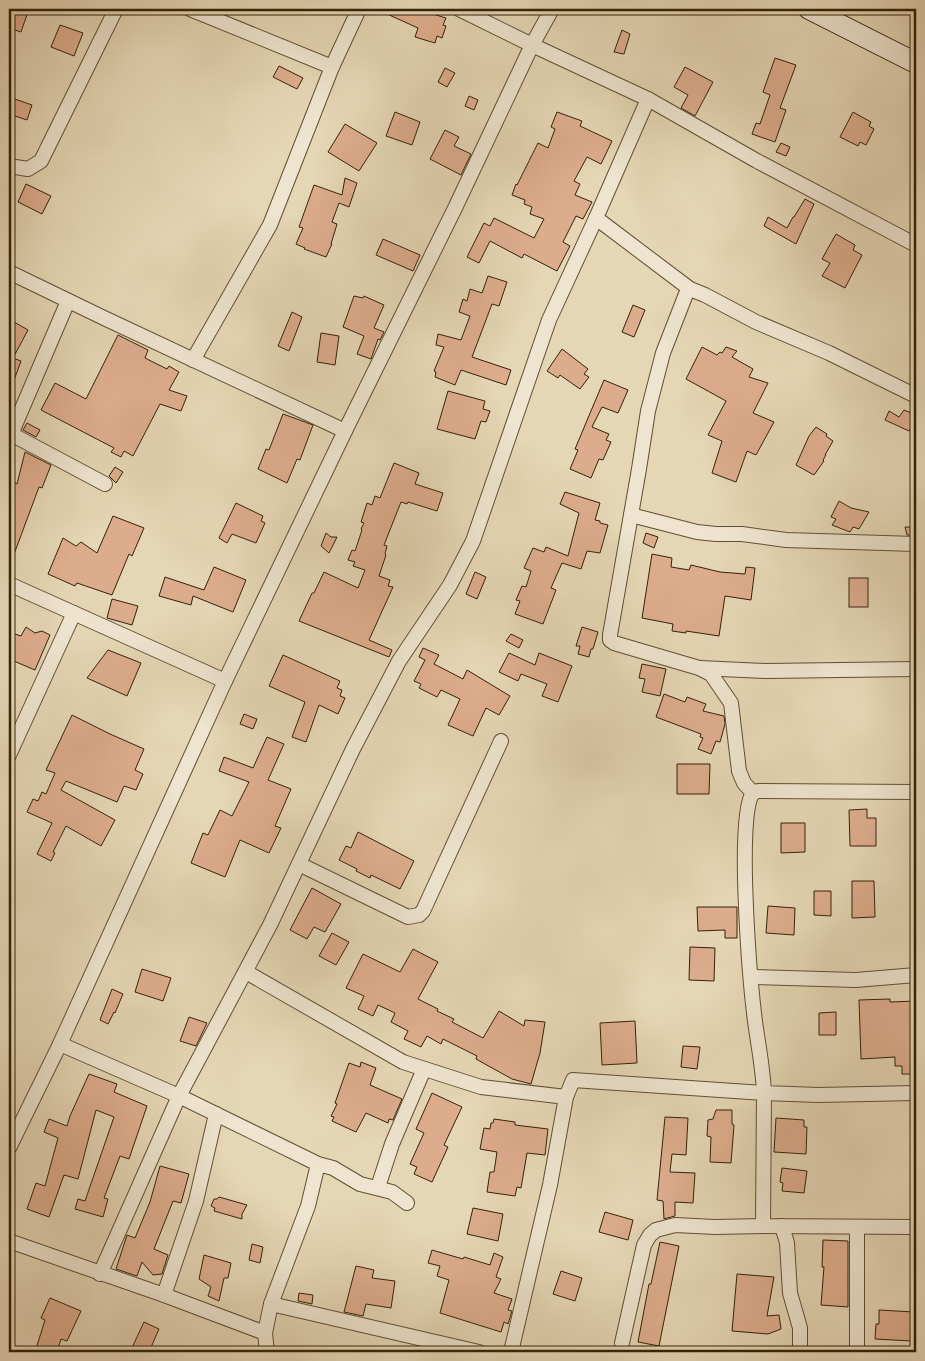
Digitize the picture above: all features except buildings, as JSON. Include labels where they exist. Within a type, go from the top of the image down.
[{"type":"street","points":[[9,166],[28,169],[41,162],[116,9]]},
{"type":"street","points":[[190,9],[332,67]]},
{"type":"street","points":[[193,360],[270,225],[332,67],[359,9]]},
{"type":"street","points":[[459,9],[648,99],[758,161],[916,245]]},
{"type":"street","points":[[9,1148],[60,1044],[225,681],[456,206],[532,45],[552,9]]},
{"type":"street","points":[[809,9],[916,63]]},
{"type":"street","points":[[100,1274],[179,1096],[246,972],[353,749],[399,661],[450,585],[474,541],[550,320],[648,99]]},
{"type":"street","points":[[596,218],[690,288],[705,294],[756,322],[829,353],[916,396]]},
{"type":"street","points":[[9,272],[345,431]]},
{"type":"street","points":[[690,288],[663,353],[648,411],[610,640],[614,643],[699,668],[711,674],[730,702],[740,771],[744,783],[753,794]]},
{"type":"street","points":[[68,301],[10,437],[105,484]]},
{"type":"street","points":[[631,515],[697,532],[716,534],[742,534],[786,540],[916,544]]},
{"type":"street","points":[[9,584],[225,681]]},
{"type":"street","points":[[9,755],[13,736],[74,613]]},
{"type":"street","points":[[699,668],[766,671],[916,669]]},
{"type":"street","points":[[299,864],[408,917],[419,915],[423,912],[502,741]]},
{"type":"street","points":[[763,1226],[764,1093],[751,977],[744,845],[749,798],[753,794],[764,790],[916,792]]},
{"type":"street","points":[[246,972],[403,1062],[481,1087],[566,1096]]},
{"type":"street","points":[[751,977],[856,980],[916,975]]},
{"type":"street","points":[[60,1044],[179,1096],[318,1164],[333,1168],[360,1184],[392,1192],[407,1203]]},
{"type":"street","points":[[378,1188],[392,1144],[424,1070]]},
{"type":"street","points":[[511,1352],[550,1185],[566,1096],[572,1080],[764,1093],[818,1095],[916,1093]]},
{"type":"street","points":[[164,1295],[196,1201],[216,1114]]},
{"type":"street","points":[[267,1352],[265,1333],[271,1304],[308,1206],[318,1164]]},
{"type":"street","points":[[622,1343],[644,1245],[650,1235],[656,1230],[675,1225],[715,1227],[916,1227]]},
{"type":"street","points":[[782,1226],[787,1243],[790,1293],[800,1328],[800,1352]]},
{"type":"street","points":[[857,1227],[857,1352]]},
{"type":"street","points":[[9,1241],[164,1295],[265,1333]]},
{"type":"street","points":[[271,1304],[480,1352]]}]
